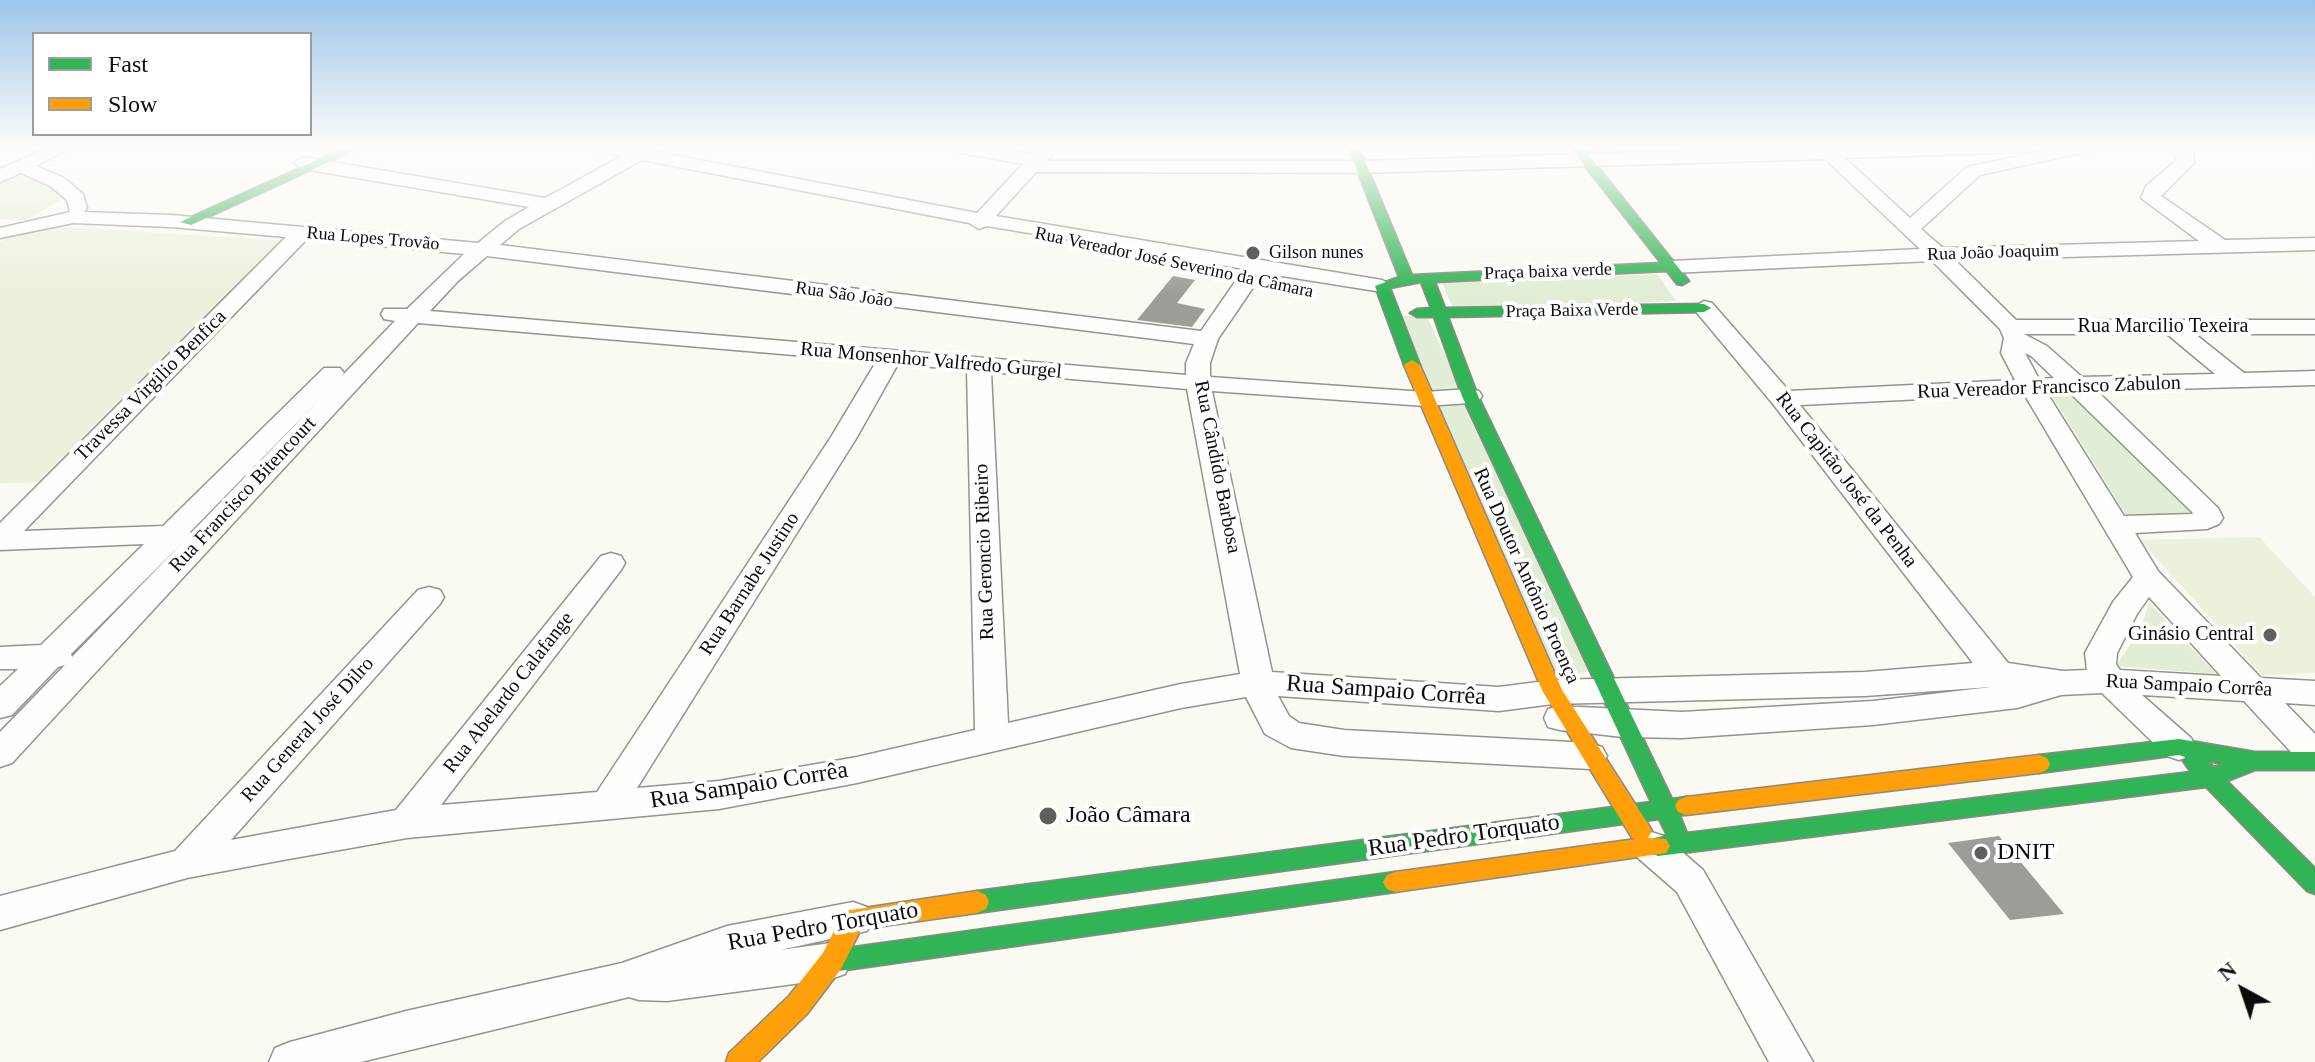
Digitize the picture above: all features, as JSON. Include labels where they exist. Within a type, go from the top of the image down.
[{"type":"main road","points":[[179,222],[236,197]]},
{"type":"main road","points":[[1375,197],[1439,314]]},
{"type":"main road","name":"Rua Capitão José da Penha","points":[[1615,197],[1704,308]]},
{"type":"main road","name":"Praça baixa verde","points":[[1417,278],[1671,267]]},
{"type":"main road","points":[[1389,308],[1382,286],[1417,278]]},
{"type":"main road","name":"Praça Baixa Verde","points":[[1389,308],[1439,314],[1704,308]]},
{"type":"main road","name":"Rua Doutor Antônio Proença","points":[[1389,308],[1425,399],[1560,706],[1627,813],[1667,845]]},
{"type":"main road","name":"Rua Doutor Antônio Proença","points":[[1439,314],[1470,396],[1665,810],[1667,845]]},
{"type":"main road","points":[[2179,747],[2315,884]]},
{"type":"main road","name":"Rua Pedro Torquato","points":[[853,919],[1627,813],[2179,747],[2255,761],[2315,758]]},
{"type":"main road","name":"Rua Pedro Torquato","points":[[832,961],[1667,845],[2211,778],[2255,761]]},
{"type":"main road","points":[[2008,769],[2033,800]]},
{"type":"main road","points":[[1850,788],[1872,819]]},
{"type":"main road","points":[[739,1062],[798,1005],[832,961],[853,919]]},
{"type":"street","points":[[74,197],[77,208]]},
{"type":"street","points":[[500,197],[544,204]]},
{"type":"street","name":"Rua Francisco Bitencourt","points":[[0,754],[206,533],[402,315],[435,271],[558,197]]},
{"type":"street","name":"Rua Vereador José Severino da Câmara","points":[[861,197],[1253,273],[1389,308]]},
{"type":"street","points":[[975,219],[997,197]]},
{"type":"street","points":[[1875,197],[1938,255],[2013,332],[2077,386],[2204,508],[2209,518],[2197,523],[2117,525]]},
{"type":"street","points":[[1909,229],[1945,197]]},
{"type":"street","points":[[2151,197],[2223,248]]},
{"type":"street","points":[[8,229],[77,208],[99,208],[122,217]]},
{"type":"street","points":[[8,229],[58,218],[122,217]]},
{"type":"street","name":"Rua Lopes Trovão","points":[[122,217],[480,246]]},
{"type":"street","name":"Travessa Virgilio Benfica","points":[[0,540],[302,233]]},
{"type":"street","name":"Rua João Joaquim","points":[[1671,267],[1938,255],[2315,244]]},
{"type":"street","name":"Rua São João","points":[[480,246],[1207,339]]},
{"type":"street","name":"Rua Vereador José Severino da Câmara","points":[[1253,273],[1382,286]]},
{"type":"street","name":"Rua Cândido Barbosa","points":[[1253,273],[1207,339],[1198,363],[1198,383],[1258,683],[1265,705],[1277,725],[1291,735],[1312,740],[1590,756]]},
{"type":"street","name":"Rua Capitão José da Penha","points":[[1704,308],[1782,399],[2008,684]]},
{"type":"street","name":"Rua Francisco Bitencourt","points":[[0,706],[171,535],[402,315]]},
{"type":"street","name":"Rua Monsenhor Valfredo Gurgel","points":[[402,315],[1198,383],[1425,399],[1470,396]]},
{"type":"street","name":"Rua Marcilio Texeira","points":[[2013,332],[2315,327]]},
{"type":"street","points":[[2174,328],[2239,381]]},
{"type":"street","points":[[2013,332],[2013,353],[2030,386],[2148,578],[2315,758]]},
{"type":"street","name":"Rua Barnabe Justino","points":[[606,807],[836,450],[890,358]]},
{"type":"street","name":"Rua Geroncio Ribeiro","points":[[979,366],[992,738]]},
{"type":"street","name":"Rua Vereador Francisco Zabulon","points":[[1782,399],[2030,386],[2315,378]]},
{"type":"street","points":[[0,540],[206,533]]},
{"type":"street","name":"Rua Abelardo Calafange","points":[[407,823],[611,563]]},
{"type":"street","points":[[2148,578],[2124,609],[2101,653],[2100,666],[2108,681],[2179,747]]},
{"type":"street","name":"Rua General José Dilro","points":[[187,863],[429,597]]},
{"type":"street","points":[[0,658],[94,656]]},
{"type":"street","name":"Rua Sampaio Corrêa","points":[[1560,706],[1608,691],[1865,684],[2108,681],[2315,693]]},
{"type":"street","name":"Rua Sampaio Corrêa","points":[[0,913],[187,863],[407,823],[719,795],[857,770],[1181,696],[1258,683],[1499,699],[1560,706],[1623,724],[1682,725],[1873,713],[2008,684]]},
{"type":"street","points":[[1667,845],[1792,1062]]},
{"type":"street","name":"Rua Pedro Torquato","points":[[306,1057],[406,1030],[622,981],[727,943],[853,919]]},
{"type":"street","name":"Rua Pedro Torquato","points":[[622,981],[667,983],[832,961]]},
{"type":"green space","points":[[0,197],[66,197],[26,220],[0,219]]},
{"type":"green space","points":[[54,226],[284,241],[43,482],[0,483],[0,242],[12,234]]},
{"type":"green space","points":[[1657,274],[1676,301],[1454,310],[1442,283]]},
{"type":"green space","points":[[1400,315],[1428,319],[1590,671],[1558,677]]},
{"type":"green space","points":[[2073,390],[2201,516],[2128,518],[2049,391]]},
{"type":"green space","name":"Ginásio Central","points":[[2259,537],[2315,597],[2315,673],[2262,675],[2140,540]]},
{"type":"green space","points":[[2149,603],[2216,674],[2116,666],[2140,630]]},
{"type":"building","points":[[1173,276],[1195,280],[1177,303],[1205,309],[1192,327],[1137,320]]},
{"type":"building","points":[[1999,836],[2064,914],[2010,920],[1948,843]]},
{"type":"traffic: fast","points":[[186,222],[243,197]]},
{"type":"traffic: fast","points":[[1373,197],[1407,279]]},
{"type":"traffic: fast","points":[[1615,197],[1682,281]]},
{"type":"traffic: fast","points":[[1412,365],[1382,286],[1407,279],[1671,267]]},
{"type":"traffic: fast","points":[[1426,277],[1470,396],[1676,831]]},
{"type":"traffic: fast","points":[[1417,313],[1704,308]]},
{"type":"traffic: fast","points":[[2039,764],[2179,747],[2255,761],[2315,761]]},
{"type":"traffic: fast","points":[[2194,761],[2315,884]]},
{"type":"traffic: fast","points":[[1658,846],[2211,778],[2251,762]]},
{"type":"traffic: fast","points":[[977,902],[1686,806]]},
{"type":"traffic: fast","points":[[832,961],[1395,882]]},
{"type":"traffic: slow","points":[[1412,365],[1553,692],[1640,831]]},
{"type":"traffic: slow","points":[[1686,806],[2039,764]]},
{"type":"traffic: slow","points":[[1395,882],[1658,846]]},
{"type":"traffic: slow","points":[[739,1062],[798,1005],[832,961],[853,919],[977,902]]},
{"type":"place","name":"Gilson nunes","points":[[1253,253]]},
{"type":"place","name":"Ginásio Central","points":[[2270,635]]},
{"type":"place","name":"João Câmara","points":[[1048,816]]},
{"type":"place","name":"DNIT","points":[[1981,853]]}]
